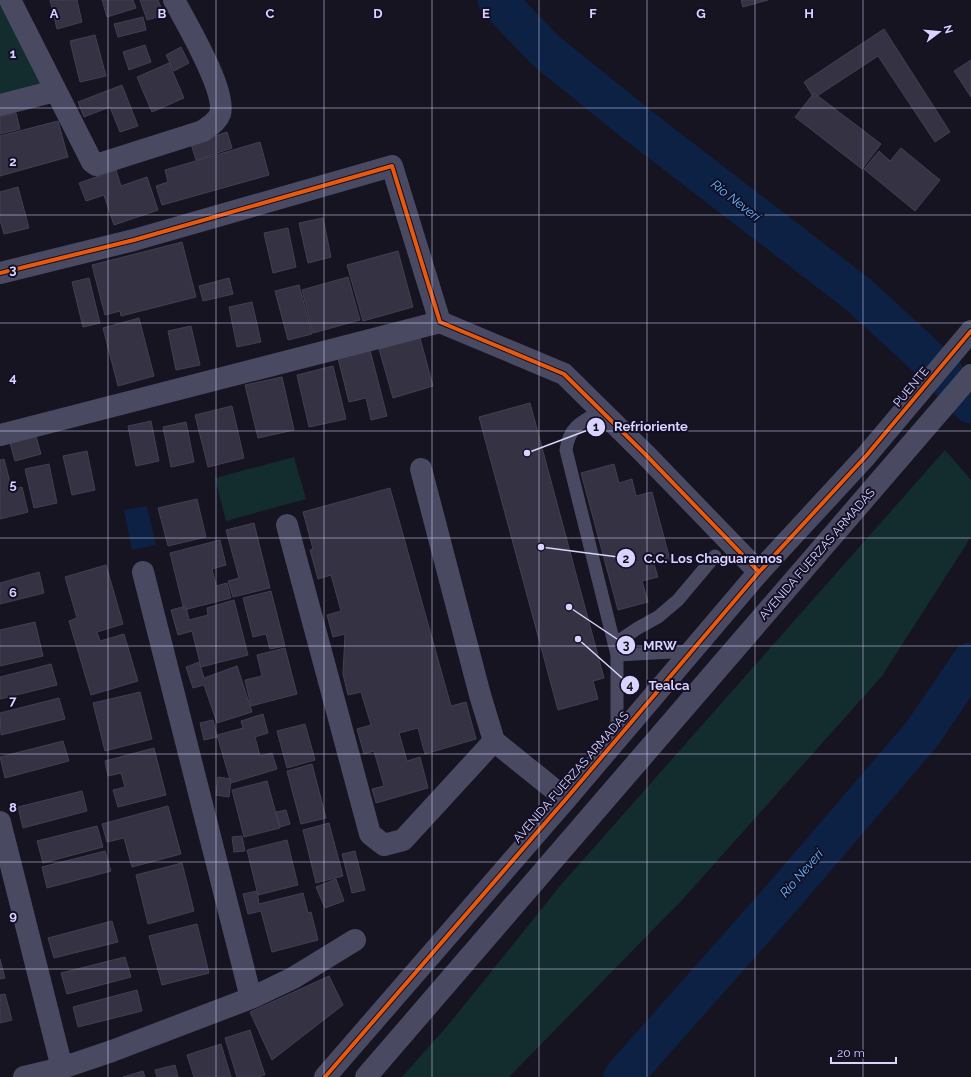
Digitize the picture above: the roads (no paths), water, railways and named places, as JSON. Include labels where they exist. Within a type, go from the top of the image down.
[{"type":"street","points":[[10,0],[55,91],[92,162],[95,165],[203,131],[216,121],[219,116],[221,103],[216,81],[174,0]]},
{"type":"street","points":[[0,105],[55,91]]},
{"type":"street","points":[[0,273],[134,240],[391,166],[440,322]]},
{"type":"street","points":[[0,434],[440,322],[564,374],[759,572]]},
{"type":"street","name":"PUENTE","points":[[866,456],[971,331]]},
{"type":"street","name":"AVENIDA FUERZAS ARMADAS","points":[[366,1077],[971,375]]},
{"type":"street","name":"AVENIDA FUERZAS ARMADAS","points":[[325,1077],[759,572],[866,456]]},
{"type":"street","points":[[421,469],[480,695],[494,741],[566,798]]},
{"type":"street","points":[[287,525],[370,834],[384,844],[403,840],[494,741]]},
{"type":"street","points":[[143,572],[251,998]]},
{"type":"street","points":[[0,822],[62,1068]]},
{"type":"street","points":[[24,1077],[62,1068],[112,1051],[251,998],[293,978],[354,940]]},
{"type":"lane","points":[[601,410],[577,425],[567,439],[566,450],[616,649],[617,738]]},
{"type":"lane","points":[[616,649],[638,628],[658,617],[673,604],[715,556]]},
{"type":"lane","points":[[616,649],[691,651]]},
{"type":"water","points":[[147,506],[156,545],[132,550],[124,510]]},
{"type":"waterway","name":"Río Neverí","points":[[497,0],[545,50],[635,123],[859,295],[937,367],[971,404]]},
{"type":"waterway","name":"Río Neverí","points":[[623,1077],[785,894],[922,734],[971,662]]},
{"type":"place","name":"Refrioriente","points":[[527,453]]},
{"type":"place","name":"C.C. Los Chaguaramos","points":[[541,547]]},
{"type":"place","name":"MRW","points":[[569,607]]},
{"type":"place","name":"Tealca","points":[[578,639]]}]
